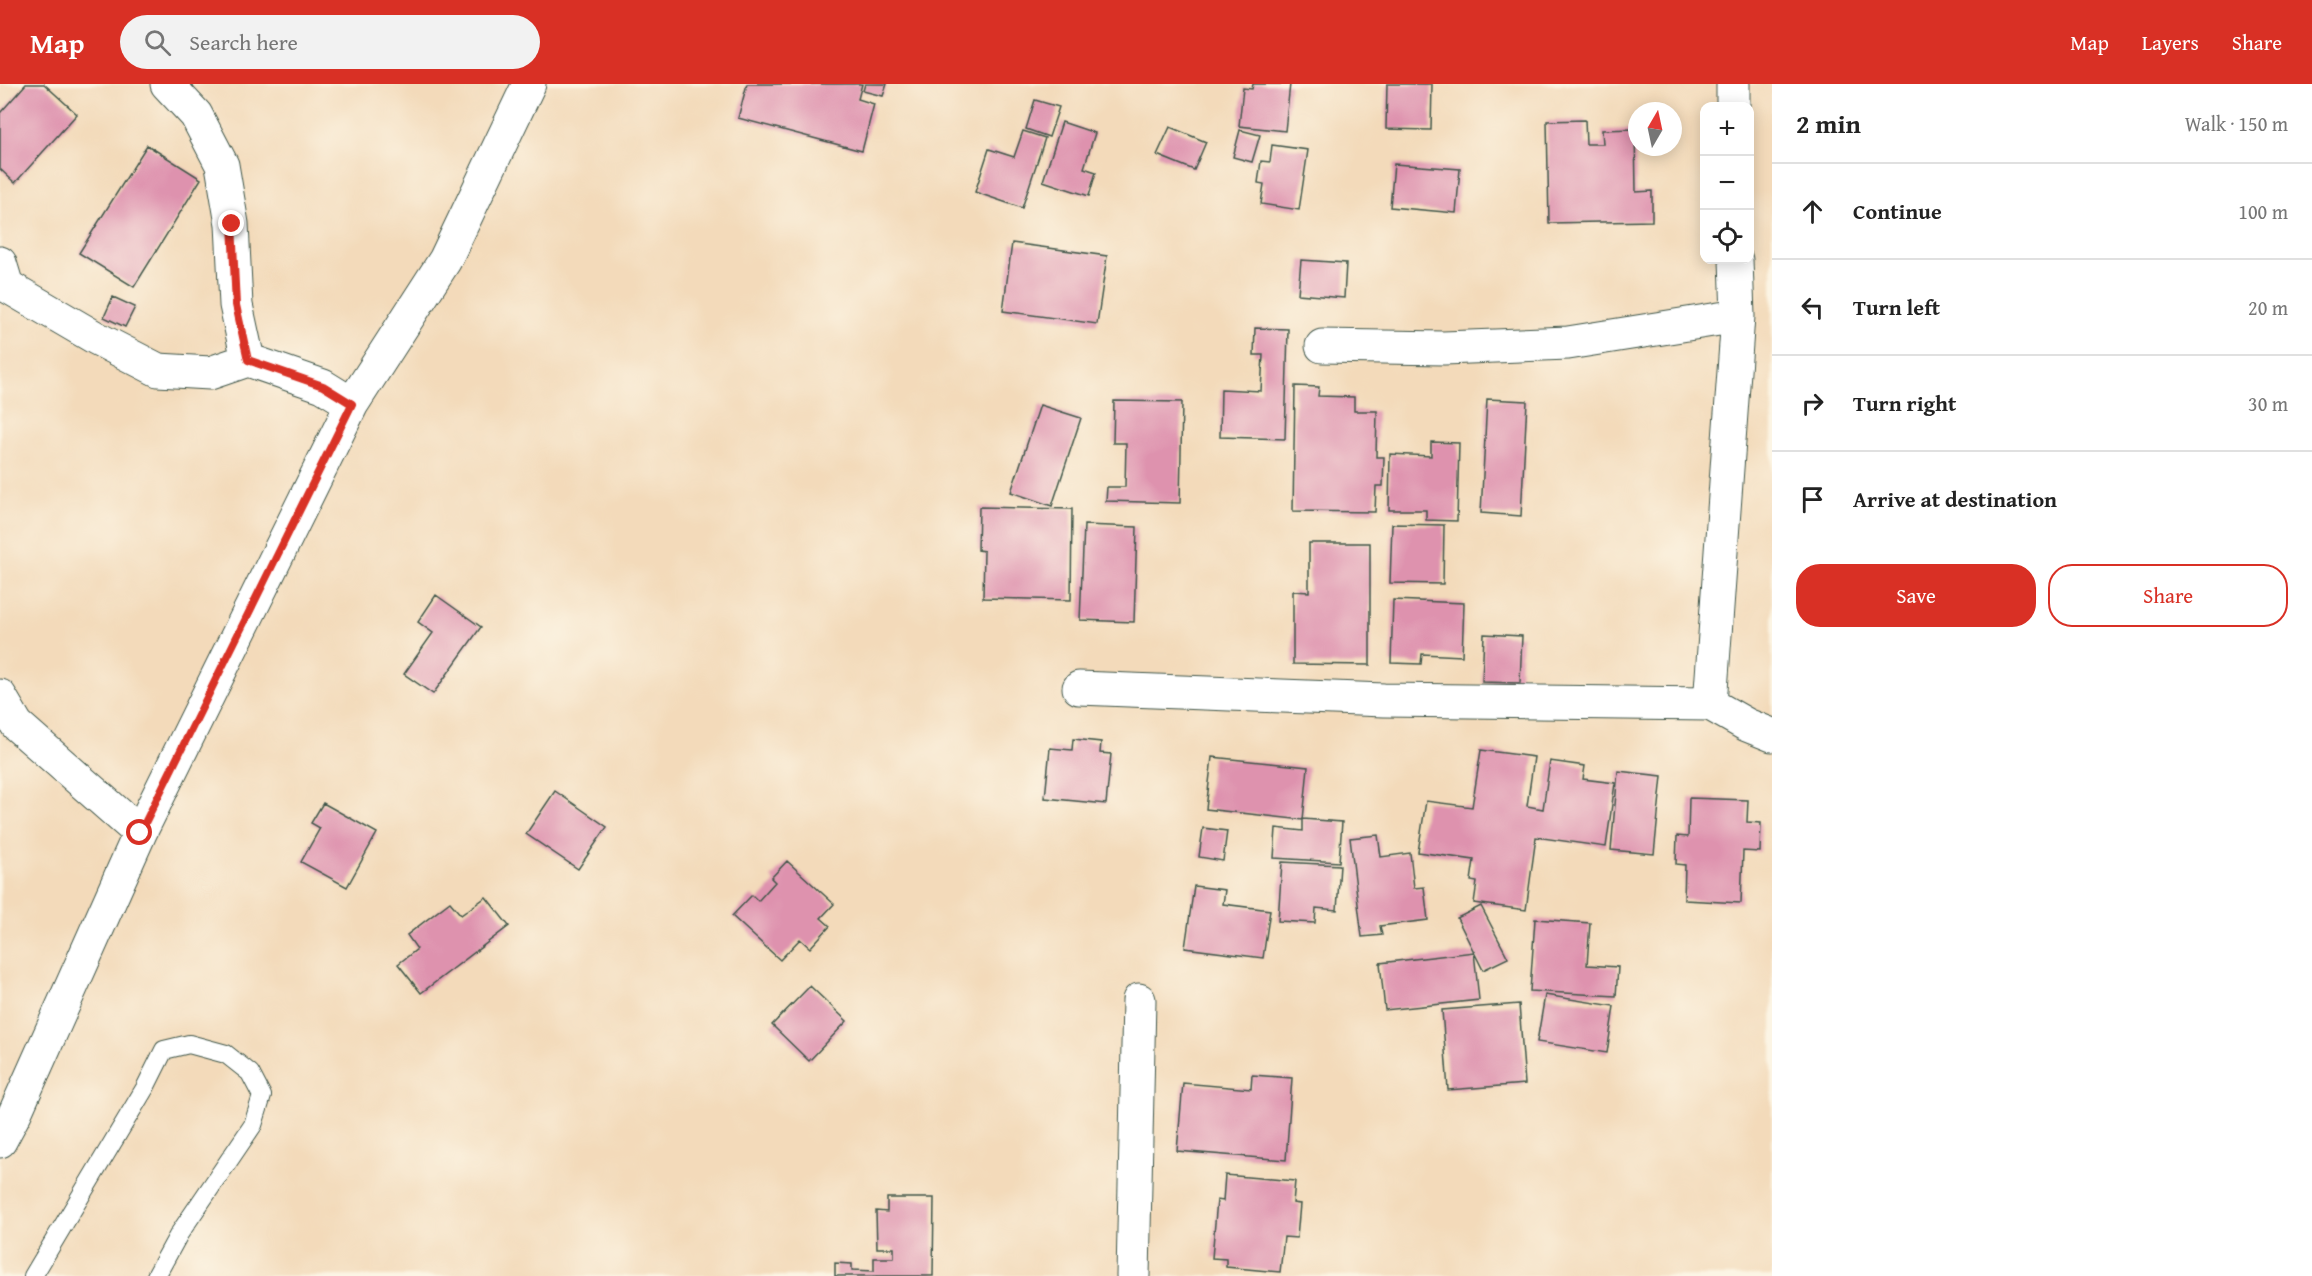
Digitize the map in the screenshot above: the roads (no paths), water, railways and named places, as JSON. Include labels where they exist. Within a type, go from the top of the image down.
[{"type":"street","points":[[167,84],[196,115],[222,165],[232,224],[236,305],[248,360]]},
{"type":"street","points":[[0,1141],[140,833],[352,404],[445,260],[529,84]]},
{"type":"street","points":[[1733,84],[1733,102]]},
{"type":"street","points":[[1710,704],[1738,316],[1736,264]]},
{"type":"street","points":[[2,279],[86,332],[158,370],[210,373],[248,360],[323,386],[352,404]]},
{"type":"street","points":[[1322,346],[1444,348],[1568,343],[1738,316]]},
{"type":"street","points":[[1078,688],[1384,700],[1710,704],[1747,725],[1772,735]]},
{"type":"street","points":[[0,696],[17,725],[140,833]]},
{"type":"street","points":[[1133,1276],[1140,1000]]},
{"type":"lane","points":[[33,1276],[145,1088],[164,1050],[189,1044],[226,1054],[250,1073],[262,1096],[254,1125],[179,1234],[156,1276]]}]
